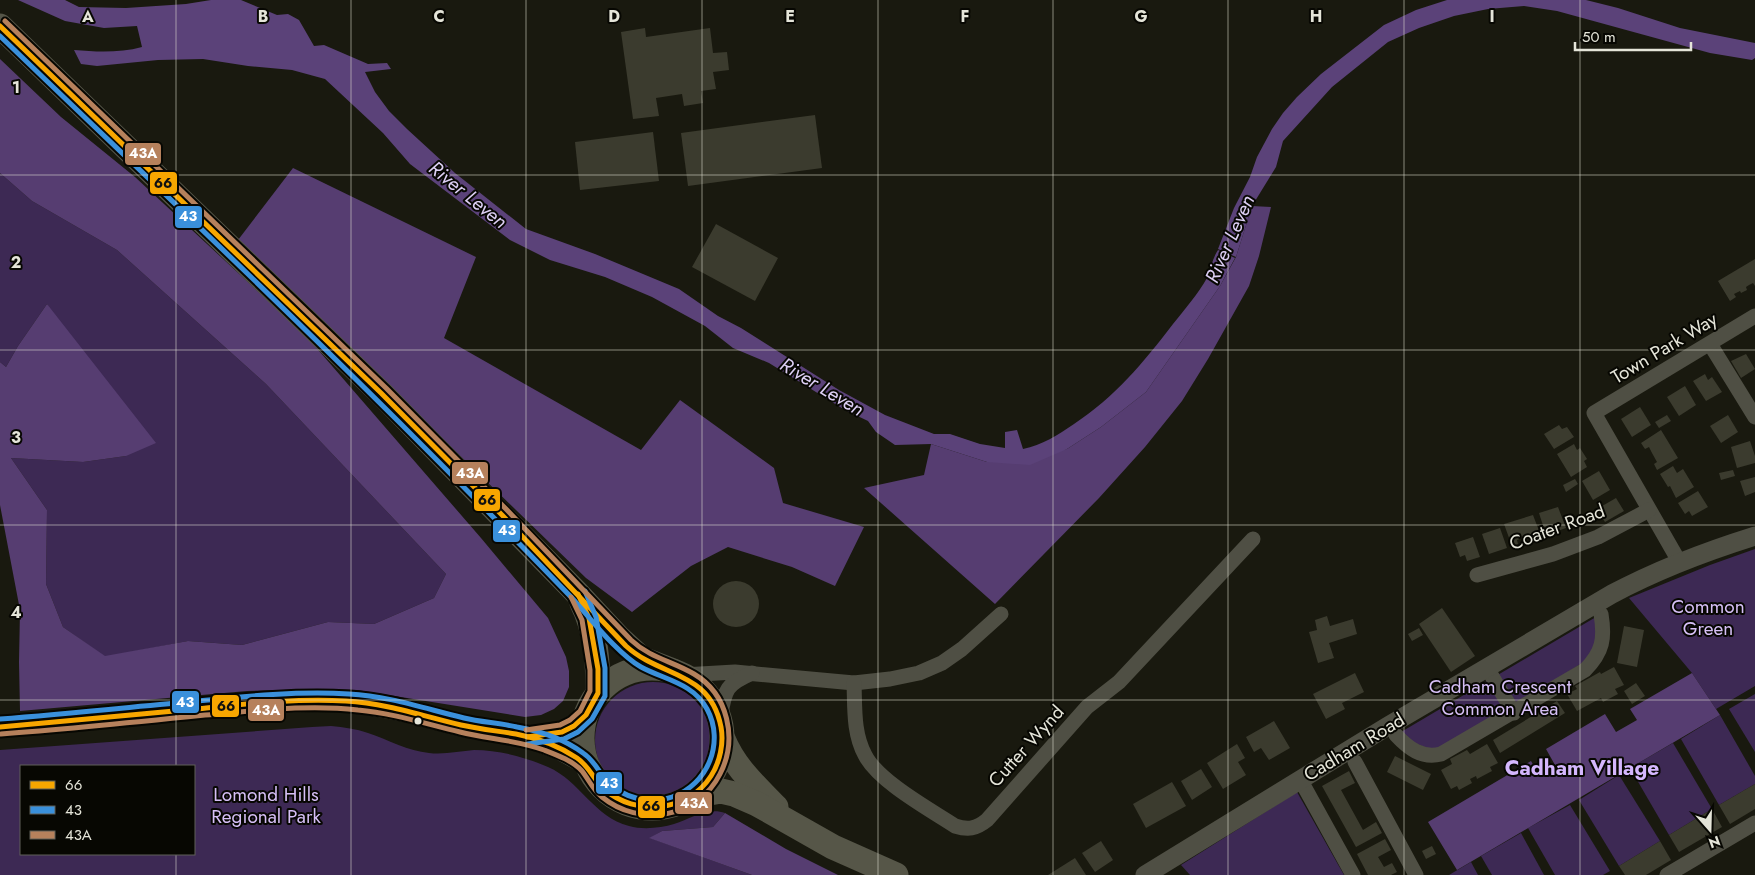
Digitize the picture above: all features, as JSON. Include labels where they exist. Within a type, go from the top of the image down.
[{"type":"highway","points":[[0,26],[383,395],[577,593],[618,638],[642,659],[691,679],[704,690],[714,704],[730,756],[744,774],[798,828]]},
{"type":"highway","points":[[577,593],[589,618],[598,669],[598,693]]},
{"type":"highway","points":[[678,673],[653,668],[632,671],[614,679],[598,693],[586,715],[582,731],[582,748],[586,764],[602,787],[613,796],[632,806],[653,809],[674,805],[693,796],[721,791],[734,794],[757,804],[833,847],[896,875]]},
{"type":"highway","points":[[693,796],[706,784],[715,771],[721,755],[722,729]]},
{"type":"main road","points":[[0,727],[269,702],[349,701],[408,712],[467,727],[527,737],[559,749],[586,764]]},
{"type":"main road","points":[[527,737],[562,732],[574,726],[586,715]]},
{"type":"street","name":"Town Park Way","points":[[1649,510],[1594,414],[1755,316]]},
{"type":"street","points":[[1710,344],[1755,417]]},
{"type":"street","points":[[1649,510],[1680,564]]},
{"type":"street","name":"Coater Road","points":[[1477,575],[1553,554],[1598,536],[1649,510]]},
{"type":"street","name":"Cadham Road","points":[[1145,875],[1300,779],[1612,594],[1680,564],[1755,536]]},
{"type":"street","name":"Cutter Wynd","points":[[854,683],[855,720],[858,736],[865,756],[872,766],[886,780],[955,826],[972,829],[987,820],[1088,708],[1119,682],[1253,539]]},
{"type":"street","points":[[678,673],[753,673],[854,683],[890,679],[919,672],[942,663],[962,649],[1001,614]]},
{"type":"street","points":[[1396,735],[1407,747],[1426,756],[1435,756],[1514,713],[1585,670],[1593,661],[1599,652],[1602,642],[1604,629],[1601,614]]},
{"type":"street","points":[[1487,668],[1514,713]]},
{"type":"street","points":[[722,729],[725,693],[730,685],[753,673]]},
{"type":"street","points":[[1355,762],[1416,875]]},
{"type":"street","points":[[1300,779],[1353,875]]},
{"type":"street","points":[[1667,875],[1755,823]]},
{"type":"green space","points":[[0,173],[32,201],[117,250],[266,384],[446,574],[434,598],[374,624],[328,622],[242,645],[188,641],[105,657],[63,627],[46,584],[47,510],[11,458],[83,462],[126,456],[47,304],[6,367],[0,362]]},
{"type":"green space","name":"Common Green","points":[[1755,549],[1755,686],[1716,709],[1692,673],[1629,598]]},
{"type":"green space","name":"Cadham Crescent Common Area","points":[[1601,614],[1599,652],[1441,754],[1396,735]]},
{"type":"green space","points":[[653,682],[675,687],[694,699],[706,718],[711,740],[706,762],[694,781],[675,793],[653,798],[631,793],[612,781],[600,762],[595,740],[600,718],[612,699],[631,687]]},
{"type":"green space","points":[[1755,694],[1755,752],[1729,709]]},
{"type":"green space","points":[[1720,715],[1755,776],[1755,784],[1719,805],[1681,739]]},
{"type":"green space","name":"Lomond Hills Regional Park","points":[[331,726],[368,733],[421,752],[440,754],[483,750],[502,753],[530,760],[559,773],[606,815],[629,826],[663,827],[712,811],[725,813],[713,827],[662,831],[650,838],[752,875],[0,875],[0,750]]},
{"type":"green space","points":[[1673,743],[1712,809],[1669,835],[1630,768]]},
{"type":"green space","points":[[1619,775],[1660,841],[1619,866],[1579,800]]},
{"type":"green space","points":[[1297,792],[1344,875],[1190,875],[1181,865]]},
{"type":"green space","points":[[1570,805],[1610,871],[1603,875],[1555,875],[1528,828]]},
{"type":"green space","points":[[1521,833],[1544,875],[1492,875],[1481,856]]},
{"type":"green space","points":[[1471,862],[1478,875],[1449,875]]},
{"type":"shaded area","points":[[0,59],[61,117],[135,177],[307,337],[481,538],[548,618],[566,657],[569,671],[569,687],[563,701],[554,709],[541,715],[525,717],[357,690],[322,689],[247,691],[20,711],[20,610],[0,505],[0,362],[6,367],[47,304],[156,443],[126,456],[83,462],[11,458],[47,510],[46,584],[63,627],[105,656],[188,641],[242,645],[328,622],[374,624],[434,598],[446,574],[266,384],[117,250],[32,201],[0,173]]},
{"type":"shaded area","points":[[293,168],[476,257],[444,338],[641,450],[680,400],[774,468],[783,503],[864,527],[835,586],[792,567],[728,547],[691,566],[632,612],[586,578],[238,240]]},
{"type":"shaded area","points":[[1252,206],[1271,207],[1259,256],[1249,286],[1182,401],[1145,447],[1099,498],[995,604],[864,488],[924,475],[931,444],[987,462],[1067,449],[1101,427],[1146,392],[1220,286],[1236,257]]},
{"type":"shaded area","points":[[1692,673],[1720,715],[1457,870],[1428,822],[1531,761],[1539,775],[1555,765],[1546,749],[1605,714],[1616,732],[1637,720],[1630,709]]},
{"type":"shaded area","points":[[725,813],[786,849],[838,875],[752,875],[649,838],[662,831],[713,827]]},
{"type":"water","name":"River Leven","points":[[18,0],[65,0],[79,7],[126,8],[186,4],[211,0],[241,0],[277,15],[288,14],[299,20],[314,46],[324,45],[368,64],[387,63],[391,69],[365,72],[375,92],[389,111],[455,173],[526,229],[595,254],[679,289],[718,316],[741,328],[839,390],[885,415],[934,434],[950,434],[980,444],[1005,448],[1005,432],[1017,430],[1023,449],[1056,436],[1089,414],[1128,378],[1186,308],[1207,278],[1218,250],[1235,258],[1220,286],[1146,392],[1101,427],[1067,449],[1030,465],[987,462],[931,444],[895,445],[876,432],[868,421],[845,410],[769,363],[733,348],[705,326],[652,297],[605,277],[550,260],[510,240],[410,164],[383,133],[325,79],[292,70],[203,59],[158,60],[97,66],[81,64],[74,50],[108,52],[142,47],[137,26],[104,28],[65,21]]},
{"type":"water","name":"River Leven","points":[[1447,0],[1586,0],[1680,28],[1755,43],[1755,58],[1752,60],[1710,53],[1557,11],[1524,6],[1488,9],[1454,16],[1419,28],[1388,42],[1332,87],[1283,141],[1276,167],[1252,206],[1236,257],[1218,249],[1257,157],[1272,129],[1297,97],[1321,74],[1384,25],[1416,10]]},
{"type":"building","points":[[645,28],[646,37],[710,28],[713,53],[727,52],[729,70],[713,72],[716,89],[701,91],[703,103],[684,106],[682,94],[656,98],[659,116],[633,119],[621,32]]},
{"type":"building","points":[[815,115],[822,168],[688,186],[681,133]]},
{"type":"building","points":[[653,132],[659,181],[580,190],[575,142]]},
{"type":"building","points":[[716,224],[778,258],[755,301],[692,267]]},
{"type":"building","points":[[1755,259],[1755,286],[1753,283],[1746,287],[1747,290],[1734,294],[1736,297],[1730,301],[1718,281]]},
{"type":"building","points":[[1746,354],[1755,369],[1741,378],[1731,361]]},
{"type":"building","points":[[1705,374],[1708,380],[1712,377],[1722,392],[1706,401],[1693,381]]},
{"type":"building","points":[[1685,386],[1696,405],[1679,416],[1667,397]]},
{"type":"building","points":[[1640,407],[1651,425],[1632,437],[1621,419]]},
{"type":"building","points":[[1667,415],[1671,421],[1659,428],[1655,422]]},
{"type":"building","points":[[1728,415],[1738,432],[1721,443],[1710,426]]},
{"type":"building","points":[[1559,425],[1562,429],[1567,427],[1574,437],[1554,449],[1544,434]]},
{"type":"building","points":[[1661,430],[1678,458],[1657,470],[1654,464],[1657,462],[1649,447],[1645,449],[1641,443]]},
{"type":"building","points":[[1750,441],[1755,456],[1755,463],[1737,468],[1731,447]]},
{"type":"building","points":[[1574,444],[1577,450],[1580,448],[1587,459],[1584,461],[1587,467],[1571,477],[1557,454]]},
{"type":"building","points":[[1673,466],[1677,473],[1683,469],[1694,487],[1676,498],[1670,486],[1668,487],[1660,474]]},
{"type":"building","points":[[1733,470],[1735,476],[1721,480],[1719,473]]},
{"type":"building","points":[[1599,471],[1610,490],[1593,500],[1582,481]]},
{"type":"building","points":[[1755,477],[1755,492],[1745,496],[1740,481]]},
{"type":"building","points":[[1575,479],[1578,484],[1566,492],[1563,485]]},
{"type":"building","points":[[1698,491],[1708,507],[1692,516],[1689,511],[1685,514],[1678,503]]},
{"type":"building","points":[[1616,498],[1624,511],[1605,522],[1597,509]]},
{"type":"building","points":[[1558,507],[1566,528],[1546,535],[1539,513]]},
{"type":"building","points":[[1533,515],[1541,536],[1534,539],[1532,535],[1525,537],[1517,540],[1518,544],[1512,546],[1504,524]]},
{"type":"building","points":[[1500,528],[1507,548],[1489,554],[1482,534]]},
{"type":"building","points":[[1473,537],[1480,557],[1467,561],[1465,555],[1460,557],[1455,543]]},
{"type":"building","points":[[736,581],[749,585],[755,591],[759,604],[755,617],[749,623],[736,627],[723,623],[717,617],[713,604],[717,591],[723,585]]},
{"type":"building","points":[[1442,608],[1475,656],[1451,672],[1419,624]]},
{"type":"building","points":[[1327,616],[1330,626],[1353,619],[1357,634],[1329,643],[1334,658],[1318,663],[1309,632],[1317,630],[1315,620]]},
{"type":"building","points":[[1624,626],[1644,630],[1637,667],[1617,663]]},
{"type":"building","points":[[1419,628],[1423,635],[1412,641],[1408,634]]},
{"type":"building","points":[[1614,667],[1624,685],[1615,689],[1618,694],[1603,702],[1601,698],[1577,711],[1567,694],[1577,689],[1575,686],[1600,672],[1601,674]]},
{"type":"building","points":[[1355,673],[1364,692],[1342,703],[1345,709],[1326,719],[1313,694]]},
{"type":"building","points":[[1636,683],[1645,696],[1632,704],[1624,691]]},
{"type":"building","points":[[1557,701],[1565,713],[1500,753],[1493,740]]},
{"type":"building","points":[[1274,721],[1290,748],[1269,760],[1261,748],[1254,752],[1246,737]]},
{"type":"building","points":[[1237,744],[1245,758],[1238,762],[1246,775],[1223,789],[1207,763]]},
{"type":"building","points":[[1487,744],[1498,763],[1490,767],[1492,771],[1477,779],[1476,776],[1470,779],[1472,783],[1459,790],[1457,786],[1451,789],[1441,770],[1452,764],[1450,759],[1467,750],[1470,754]]},
{"type":"building","points":[[1395,756],[1431,774],[1423,790],[1387,772]]},
{"type":"building","points":[[1201,769],[1212,787],[1192,800],[1181,781]]},
{"type":"building","points":[[1349,771],[1355,783],[1341,790],[1363,830],[1376,822],[1382,833],[1356,847],[1322,786]]},
{"type":"building","points":[[1172,782],[1186,806],[1146,828],[1133,804]]},
{"type":"building","points":[[1755,784],[1755,809],[1730,824],[1719,805]]},
{"type":"building","points":[[1712,809],[1722,827],[1679,852],[1669,835]]},
{"type":"building","points":[[1385,839],[1391,850],[1378,857],[1384,867],[1392,863],[1397,872],[1391,875],[1368,875],[1357,854]]},
{"type":"building","points":[[1101,841],[1113,860],[1095,872],[1082,853]]},
{"type":"building","points":[[1660,841],[1671,860],[1646,875],[1625,875],[1619,866]]},
{"type":"building","points":[[1432,846],[1436,854],[1426,859],[1422,851]]},
{"type":"building","points":[[1075,858],[1086,875],[1048,875]]},
{"type":"transit line","name":"43A","points":[[1,734],[281,709],[339,708],[371,711],[544,750],[578,767],[599,794],[617,807],[633,813],[650,815],[667,814],[683,809],[698,801],[710,789],[720,774],[725,760],[729,732],[722,705],[706,683],[694,674],[646,651],[631,640],[507,510],[386,388],[5,21]]},
{"type":"transit line","name":"66","points":[[0,26],[381,393],[502,515],[626,646],[654,664],[682,677],[706,695],[715,708],[721,727],[722,739],[717,765],[701,788],[689,797],[675,803],[646,807],[631,804],[617,798],[600,785],[581,761],[563,750],[540,740],[361,702],[327,700],[271,702],[0,727]]},
{"type":"transit line","name":"43","points":[[0,36],[251,277],[444,467],[571,597],[619,650],[641,667],[678,683],[694,693],[707,709],[714,735],[710,761],[704,773],[695,783],[685,791],[672,797],[646,800],[620,791],[606,780],[587,756],[552,736],[364,695],[330,693],[273,694],[0,719]]},
{"type":"transit line","name":"43","points":[[528,744],[564,739],[578,732],[592,719],[605,696],[605,668],[596,617],[585,591]]},
{"type":"transit line","name":"66","points":[[527,737],[562,732],[574,726],[586,715],[598,693],[598,669],[589,618],[578,594]]},
{"type":"transit line","name":"43A","points":[[526,730],[560,725],[570,720],[580,711],[590,691],[590,670],[582,620],[571,597]]},
{"type":"district","name":"Cadham Village","points":[[1582,768]]}]
